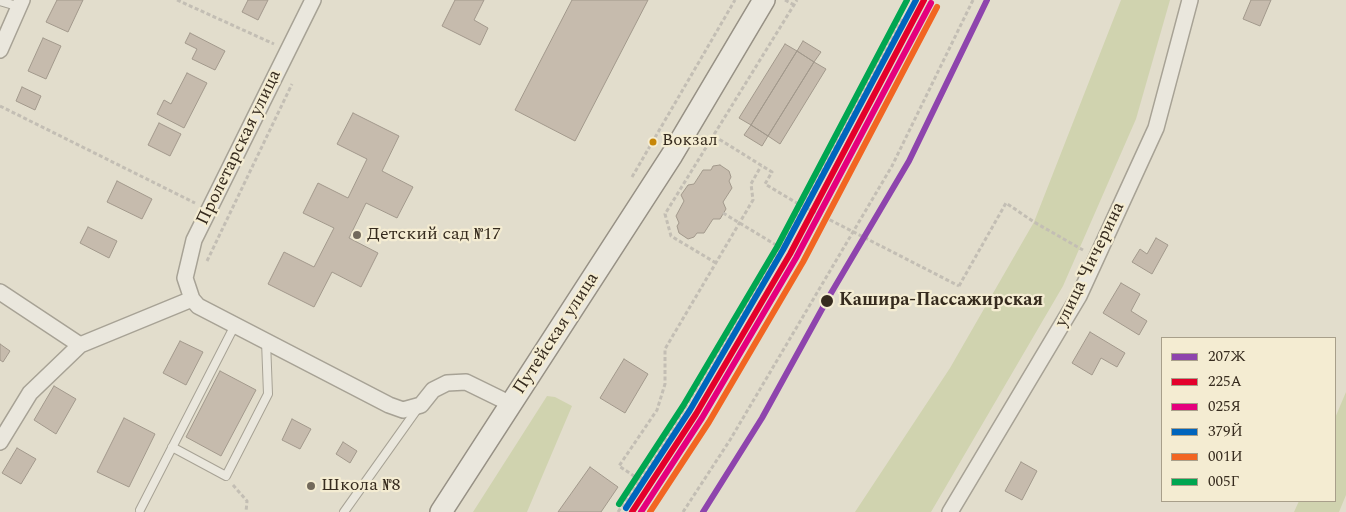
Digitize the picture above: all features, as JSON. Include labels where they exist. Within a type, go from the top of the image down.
[{"type":"main road","name":"Путейская улица","points":[[441,512],[672,155],[764,0]]},
{"type":"street","name":"Пролетарская улица","points":[[192,299],[185,278],[194,240],[314,0]]},
{"type":"street","name":"улица Чичерина","points":[[950,512],[1080,296],[1156,128],[1190,0]]},
{"type":"street","points":[[0,50],[21,4]]},
{"type":"street","points":[[0,292],[80,345]]},
{"type":"street","points":[[0,442],[30,393],[80,345],[192,299],[198,306],[389,405],[403,410],[421,405],[433,390],[447,383],[466,382],[511,404]]},
{"type":"lane","points":[[0,1],[21,4]]},
{"type":"lane","points":[[140,510],[235,325]]},
{"type":"lane","points":[[172,447],[226,476],[268,394],[266,341]]},
{"type":"lane","points":[[344,512],[421,405]]},
{"type":"path","points":[[177,0],[288,51]]},
{"type":"path","points":[[785,0],[794,6]]},
{"type":"path","points":[[716,263],[671,236],[665,214],[797,0]]},
{"type":"path","points":[[683,512],[730,440],[892,166],[973,0]]},
{"type":"path","points":[[618,512],[640,480],[781,248],[902,19]]},
{"type":"path","points":[[204,267],[294,80]]},
{"type":"path","points":[[0,106],[209,210]]},
{"type":"path","points":[[714,136],[772,172],[765,184],[795,202],[958,286],[1006,203],[1034,222],[1097,258]]},
{"type":"path","points":[[640,480],[619,466],[657,410],[665,384],[665,349],[753,200],[751,184],[761,166]]},
{"type":"path","points":[[723,213],[781,248]]},
{"type":"path","points":[[226,476],[246,501],[246,512]]},
{"type":"green space","points":[[1121,0],[1170,0],[1136,119],[1063,286],[931,512],[855,512],[950,368],[1034,222]]},
{"type":"green space","points":[[1346,392],[1346,495],[1339,512],[1294,512],[1299,502],[1336,502],[1336,416]]},
{"type":"green space","points":[[547,396],[555,397],[572,406],[527,512],[473,512]]},
{"type":"building","points":[[57,0],[83,0],[68,32],[46,22]]},
{"type":"building","points":[[248,0],[268,0],[258,20],[242,12]]},
{"type":"building","points":[[455,0],[484,0],[474,20],[488,28],[480,45],[442,26]]},
{"type":"building","points":[[572,0],[648,0],[575,141],[515,110]]},
{"type":"building","points":[[1251,0],[1271,0],[1260,26],[1243,19]]},
{"type":"building","points":[[190,33],[225,51],[215,70],[192,59],[197,49],[185,43]]},
{"type":"building","points":[[43,38],[61,46],[46,79],[28,71]]},
{"type":"building","points":[[803,41],[821,52],[814,62],[797,51]]},
{"type":"building","points":[[785,44],[797,51],[751,125],[739,118]]},
{"type":"building","points":[[797,51],[814,62],[768,136],[751,125]]},
{"type":"building","points":[[814,62],[826,69],[780,144],[768,136]]},
{"type":"building","points":[[187,73],[207,83],[184,128],[157,114],[164,100],[171,104]]},
{"type":"building","points":[[22,87],[41,96],[35,110],[16,101]]},
{"type":"building","points":[[353,113],[399,136],[382,171],[413,187],[397,218],[366,203],[349,238],[378,253],[361,287],[332,272],[314,307],[268,284],[284,252],[314,267],[334,228],[303,213],[318,183],[348,198],[367,159],[337,144]]},
{"type":"building","points":[[159,123],[181,134],[170,156],[148,145]]},
{"type":"building","points":[[751,125],[768,136],[762,146],[744,135]]},
{"type":"building","points":[[720,165],[729,171],[731,177],[729,181],[732,188],[723,202],[726,209],[720,219],[713,219],[704,233],[697,233],[694,237],[688,239],[679,233],[677,226],[679,223],[676,216],[684,201],[681,195],[688,185],[694,184],[703,170],[711,170],[713,166]]},
{"type":"building","points":[[117,181],[152,199],[142,219],[107,202]]},
{"type":"building","points":[[88,227],[117,241],[109,258],[80,243]]},
{"type":"building","points":[[1156,238],[1168,245],[1152,274],[1132,262],[1140,249],[1147,254]]},
{"type":"building","points":[[1121,283],[1140,294],[1131,311],[1147,321],[1139,335],[1103,313]]},
{"type":"building","points":[[1090,332],[1125,353],[1117,367],[1101,358],[1092,375],[1072,363]]},
{"type":"building","points":[[180,341],[203,352],[186,385],[163,373]]},
{"type":"building","points":[[0,344],[10,351],[3,362],[0,360]]},
{"type":"building","points":[[624,359],[648,374],[625,413],[600,398]]},
{"type":"building","points":[[220,371],[256,390],[221,456],[186,437]]},
{"type":"building","points":[[54,386],[76,399],[56,434],[34,420]]},
{"type":"building","points":[[124,418],[155,434],[129,487],[97,472]]},
{"type":"building","points":[[292,419],[311,429],[300,449],[282,440]]},
{"type":"building","points":[[343,442],[357,451],[350,463],[336,454]]},
{"type":"building","points":[[17,448],[36,459],[21,484],[2,473]]},
{"type":"building","points":[[1021,462],[1037,471],[1022,500],[1005,491]]},
{"type":"building","points":[[590,467],[618,487],[601,512],[558,512]]},
{"type":"transit line","name":"005Г","points":[[619,504],[683,406],[777,247],[907,0]]},
{"type":"transit line","name":"379Й","points":[[626,508],[690,410],[783,250],[916,0]]},
{"type":"transit line","name":"225А","points":[[632,512],[696,414],[790,254],[924,0]]},
{"type":"transit line","name":"207Ж","points":[[703,512],[762,418],[827,300],[909,161],[987,0]]},
{"type":"transit line","name":"025Я","points":[[641,512],[702,418],[796,258],[931,3]]},
{"type":"transit line","name":"001И","points":[[650,512],[709,422],[803,262],[937,7]]},
{"type":"place","name":"Вокзал","points":[[653,142]]},
{"type":"place","name":"Детский сад №17","points":[[357,235]]},
{"type":"place","name":"Кашира-Пассажирская","points":[[827,301]]},
{"type":"place","name":"Школа №8","points":[[311,486]]}]
